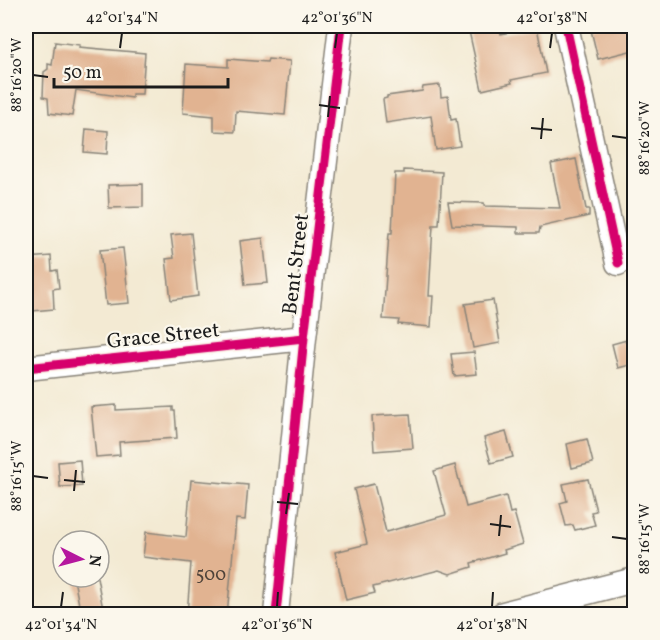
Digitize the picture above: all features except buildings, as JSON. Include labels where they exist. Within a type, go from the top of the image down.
[{"type":"street","name":"Bent Street","points":[[276,615],[304,338],[340,26]]},
{"type":"street","points":[[566,26],[618,263]]},
{"type":"street","name":"Grace Street","points":[[26,368],[304,338]]},
{"type":"street","points":[[503,615],[634,580]]},
{"type":"cycle path","points":[[276,614],[304,338],[341,26]]},
{"type":"cycle path","points":[[566,26],[618,263]]},
{"type":"cycle path","points":[[26,368],[304,338]]}]
